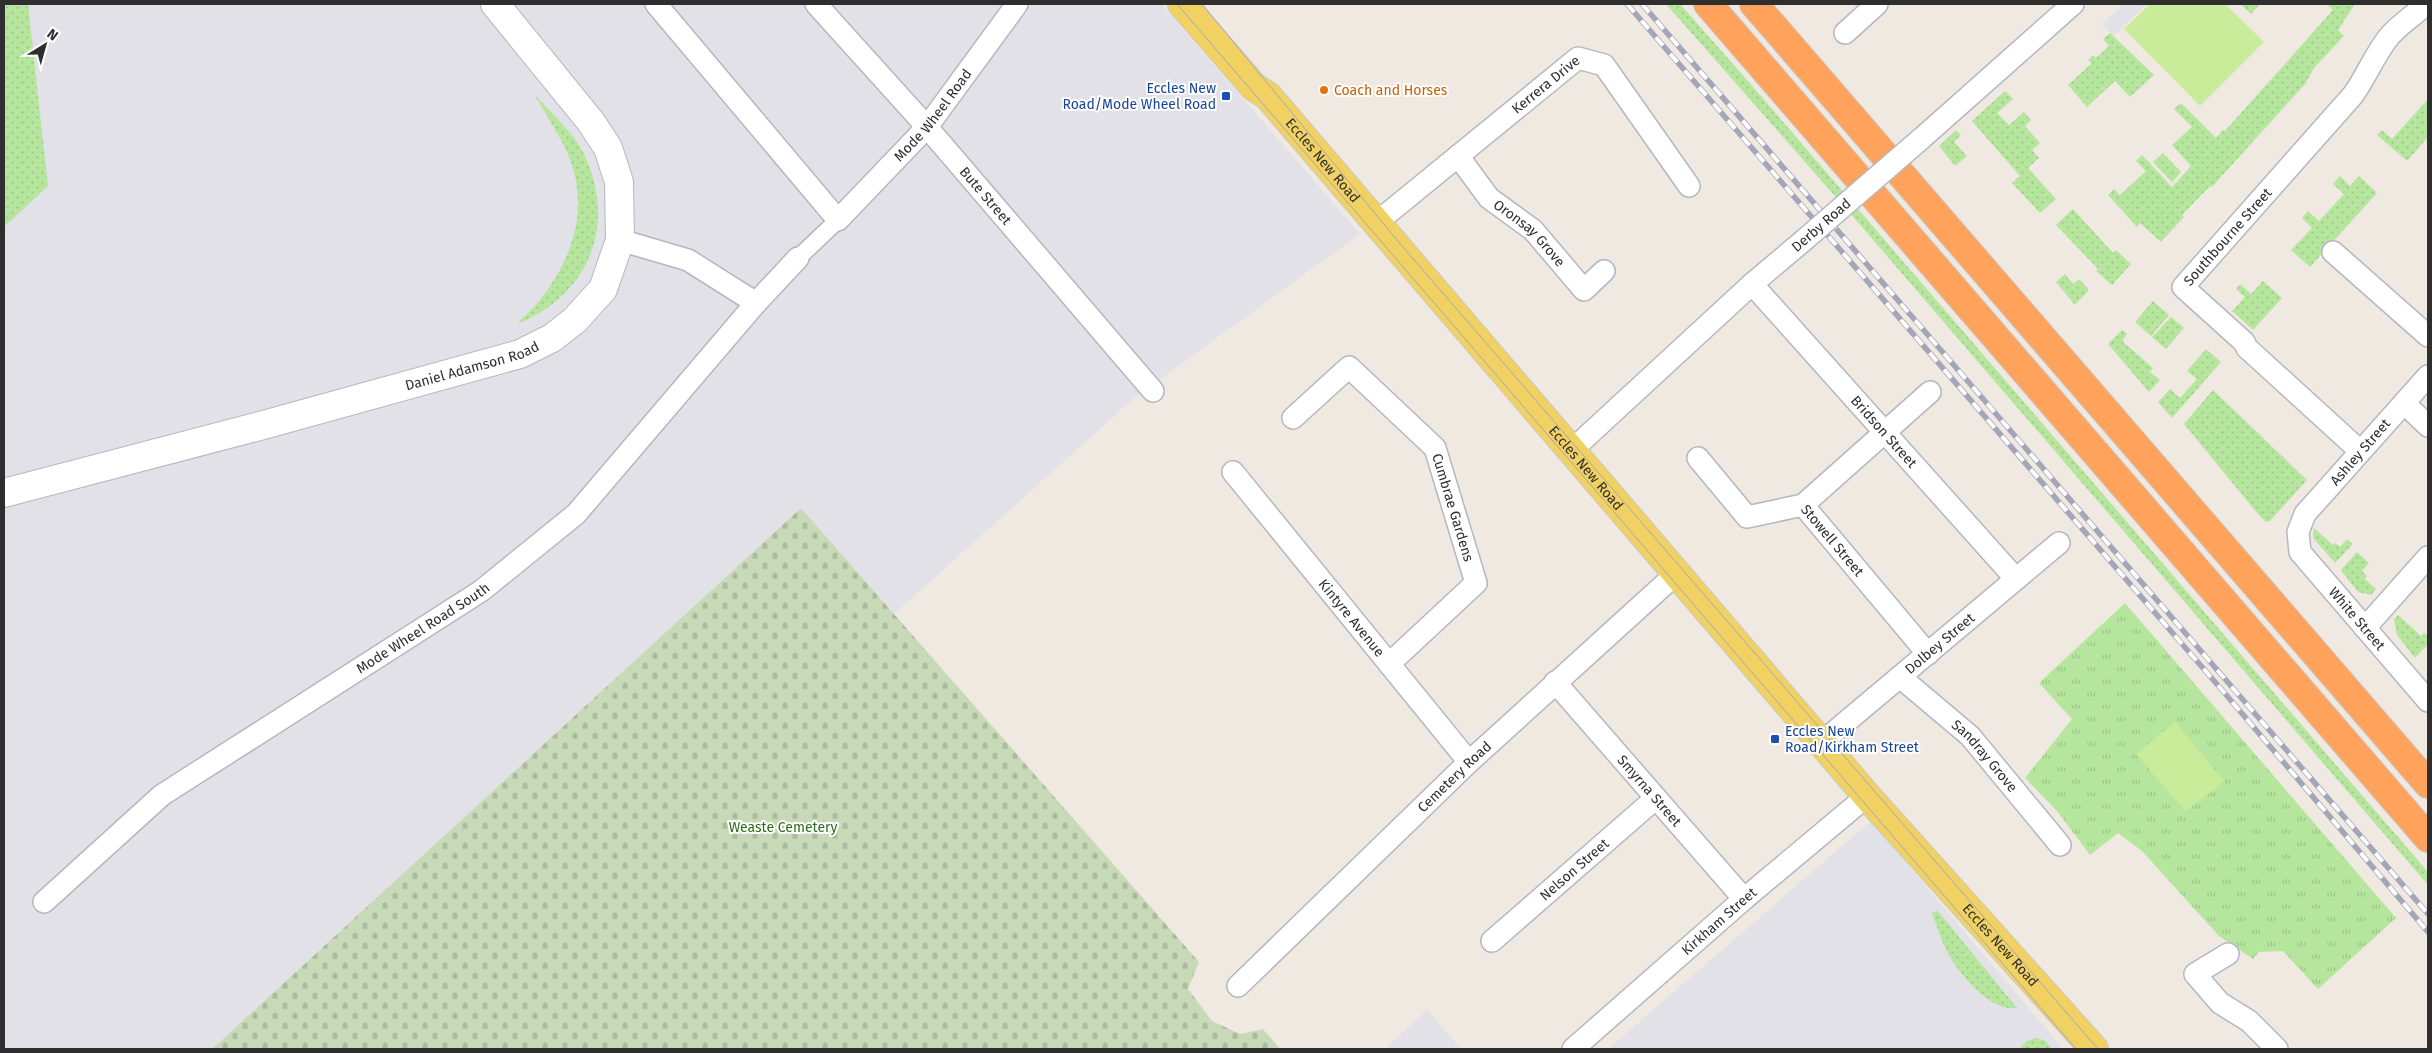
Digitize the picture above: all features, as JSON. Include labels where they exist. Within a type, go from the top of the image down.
[{"type":"highway","points":[[1708,4],[2428,838]]},
{"type":"highway","points":[[1754,4],[2428,784]]},
{"type":"main road","name":"Eccles New Road","points":[[1182,4],[1254,87],[1268,96],[1866,796],[2094,1049]]},
{"type":"main road","name":"Eccles New Road","points":[[1200,4],[1262,78],[1268,96]]},
{"type":"main road","name":"Eccles New Road","points":[[1905,840],[1977,932],[2077,1049]]},
{"type":"street","name":"Daniel Adamson Road","points":[[4,493],[267,424],[520,354],[552,338],[585,311],[602,289],[609,276],[620,240],[618,182],[608,148],[591,122],[495,4]]},
{"type":"street","points":[[656,4],[838,220],[798,258]]},
{"type":"street","name":"Bute Street","points":[[816,4],[927,127],[1153,391]]},
{"type":"street","name":"Mode Wheel Road","points":[[838,220],[927,127],[1017,4]]},
{"type":"street","points":[[1846,33],[1878,4]]},
{"type":"street","name":"Derby Road","points":[[1572,450],[1752,284],[1922,138],[2073,4]]},
{"type":"street","name":"Southbourne Street","points":[[2360,451],[2246,348],[2244,342],[2183,287],[2353,95],[2367,76],[2380,48],[2390,35],[2414,17],[2426,4]]},
{"type":"street","name":"Kerrera Drive","points":[[1376,223],[1578,58],[1604,66],[1689,186]]},
{"type":"street","name":"Oronsay Grove","points":[[1458,156],[1490,198],[1533,230],[1584,290],[1604,271]]},
{"type":"street","points":[[620,240],[688,260],[756,303]]},
{"type":"street","points":[[2333,252],[2428,336]]},
{"type":"street","name":"Mode Wheel Road South","points":[[44,902],[162,795],[481,591],[576,514],[756,303],[798,258]]},
{"type":"street","name":"Bridson Street","points":[[1752,284],[2016,579]]},
{"type":"street","name":"Cumbrae Gardens","points":[[1293,418],[1348,367],[1435,448],[1476,583],[1389,664]]},
{"type":"street","name":"Ashley Street","points":[[2298,532],[2305,514],[2428,376]]},
{"type":"street","points":[[1803,506],[1930,392]]},
{"type":"street","points":[[2404,403],[2428,426]]},
{"type":"street","name":"Stowell Street","points":[[1698,458],[1747,517],[1803,506],[1928,654]]},
{"type":"street","name":"Kintyre Avenue","points":[[1233,472],[1470,762]]},
{"type":"street","name":"White Street","points":[[2298,532],[2300,552],[2428,701]]},
{"type":"street","name":"Dolbey Street","points":[[1821,743],[2059,543]]},
{"type":"street","points":[[2365,628],[2428,557]]},
{"type":"street","name":"Cemetery Road","points":[[1238,986],[1555,682],[1677,573]]},
{"type":"street","name":"Sandray Grove","points":[[1900,677],[1970,736],[2060,846]]},
{"type":"street","name":"Smyrna Street","points":[[1555,682],[1744,899]]},
{"type":"street","name":"Kirkham Street","points":[[1572,1049],[1744,899],[1866,796]]},
{"type":"street","name":"Nelson Street","points":[[1492,941],[1656,798]]},
{"type":"street","points":[[2228,954],[2195,974],[2220,1003],[2249,1021],[2277,1049]]},
{"type":"shaded area","points":[[4,4],[1161,4],[1360,234],[1134,398],[894,614],[801,508],[212,1049],[4,1049]]},
{"type":"shaded area","points":[[2124,4],[2147,4],[2113,36],[2102,24]]},
{"type":"shaded area","points":[[1871,821],[2063,1049],[1608,1049]]},
{"type":"shaded area","points":[[1427,1010],[1461,1049],[1385,1049]]},
{"type":"green space","points":[[4,4],[28,4],[48,186],[4,227]]},
{"type":"green space","points":[[1666,4],[1680,4],[1741,73],[2428,872],[2428,885],[1856,220]]},
{"type":"green space","points":[[2150,4],[2225,4],[2264,42],[2200,106],[2124,29]]},
{"type":"green space","points":[[2240,4],[2260,4],[2251,14]]},
{"type":"green space","points":[[2327,4],[2355,4],[2338,30],[2344,36],[2314,68],[2305,84],[2212,187],[2210,186],[2182,215],[2184,217],[2161,242],[2140,223],[2137,227],[2108,195],[2114,189],[2120,195],[2146,171],[2136,161],[2142,155],[2172,187],[2191,166],[2172,145],[2192,127],[2174,109],[2181,103],[2216,138],[2223,130],[2225,131],[2333,10]]},
{"type":"green space","points":[[2110,33],[2154,75],[2130,97],[2115,81],[2087,107],[2068,85],[2092,63],[2088,60],[2093,55],[2096,58],[2109,46],[2103,39]]},
{"type":"green space","points":[[2005,91],[2013,99],[1997,113],[2009,125],[2024,112],[2031,120],[2025,126],[2040,143],[2032,150],[2039,158],[2028,168],[2056,199],[2040,213],[2012,183],[2020,176],[1972,121]]},
{"type":"green space","points":[[534,94],[567,129],[583,152],[593,179],[598,205],[597,230],[590,254],[579,276],[563,295],[542,311],[517,324],[540,300],[563,264],[575,230],[578,212],[578,194],[569,157]]},
{"type":"green space","points":[[2428,99],[2428,137],[2407,161],[2377,135],[2382,130],[2392,139]]},
{"type":"green space","points":[[1956,130],[1961,135],[1954,142],[1967,156],[1955,166],[1939,146]]},
{"type":"green space","points":[[2163,153],[2181,172],[2172,182],[2153,162]]},
{"type":"green space","points":[[2340,176],[2350,186],[2359,176],[2377,193],[2310,267],[2291,250],[2312,228],[2302,218],[2308,211],[2319,221],[2344,194],[2333,184]]},
{"type":"green space","points":[[2073,209],[2113,253],[2116,250],[2131,264],[2112,285],[2096,271],[2098,269],[2056,225]]},
{"type":"green space","points":[[2065,274],[2073,284],[2079,279],[2089,290],[2075,305],[2056,282]]},
{"type":"green space","points":[[2263,281],[2282,298],[2253,330],[2232,311],[2245,297],[2236,289],[2240,284],[2251,294]]},
{"type":"green space","points":[[2153,301],[2169,315],[2151,336],[2135,322]]},
{"type":"green space","points":[[2171,317],[2184,328],[2166,349],[2152,337]]},
{"type":"green space","points":[[2122,330],[2127,334],[2122,341],[2153,368],[2150,372],[2160,380],[2149,392],[2108,344]]},
{"type":"green space","points":[[2206,349],[2221,362],[2172,418],[2158,402],[2170,389],[2180,398],[2197,379],[2187,371]]},
{"type":"green space","points":[[2213,390],[2307,480],[2270,521],[2266,522],[2258,514],[2184,424]]},
{"type":"green space","name":"Weaste Cemetery","points":[[801,508],[1199,962],[1188,989],[1212,1021],[1240,1034],[1263,1029],[1280,1049],[212,1049]]},
{"type":"green space","points":[[2314,528],[2333,545],[2335,543],[2340,547],[2347,539],[2353,544],[2335,563],[2313,538]]},
{"type":"green space","points":[[2357,552],[2369,563],[2362,571],[2367,576],[2365,579],[2376,589],[2371,595],[2358,592],[2341,570]]},
{"type":"green space","points":[[2125,603],[2396,918],[2318,989],[2283,951],[2259,952],[2253,959],[2219,936],[2142,851],[2118,833],[2090,855],[2057,811],[2025,778],[2072,719],[2039,683]]},
{"type":"green space","points":[[2398,615],[2421,636],[2424,633],[2428,635],[2428,644],[2415,658],[2397,635],[2394,620]]},
{"type":"green space","points":[[2175,722],[2225,782],[2185,811],[2136,754]]},
{"type":"green space","points":[[1937,910],[2017,1008],[1997,1005],[1978,992],[1962,974],[1942,941],[1932,914]]},
{"type":"green space","points":[[2036,1038],[2044,1040],[2052,1049],[2022,1049],[2020,1047],[2027,1041]]},
{"type":"tram line","points":[[1177,4],[2076,1049]]},
{"type":"tram line","points":[[1202,4],[1402,246],[2098,1049]]},
{"type":"railway","points":[[1627,4],[2222,690],[2428,932]]},
{"type":"railway","points":[[1642,4],[2428,914]]},
{"type":"place","name":"Coach and Horses","points":[[1324,90]]},
{"type":"place","name":"Eccles New Road/Mode Wheel Road","points":[[1226,96]]},
{"type":"place","name":"Eccles New Road/Kirkham Street","points":[[1775,739]]}]
